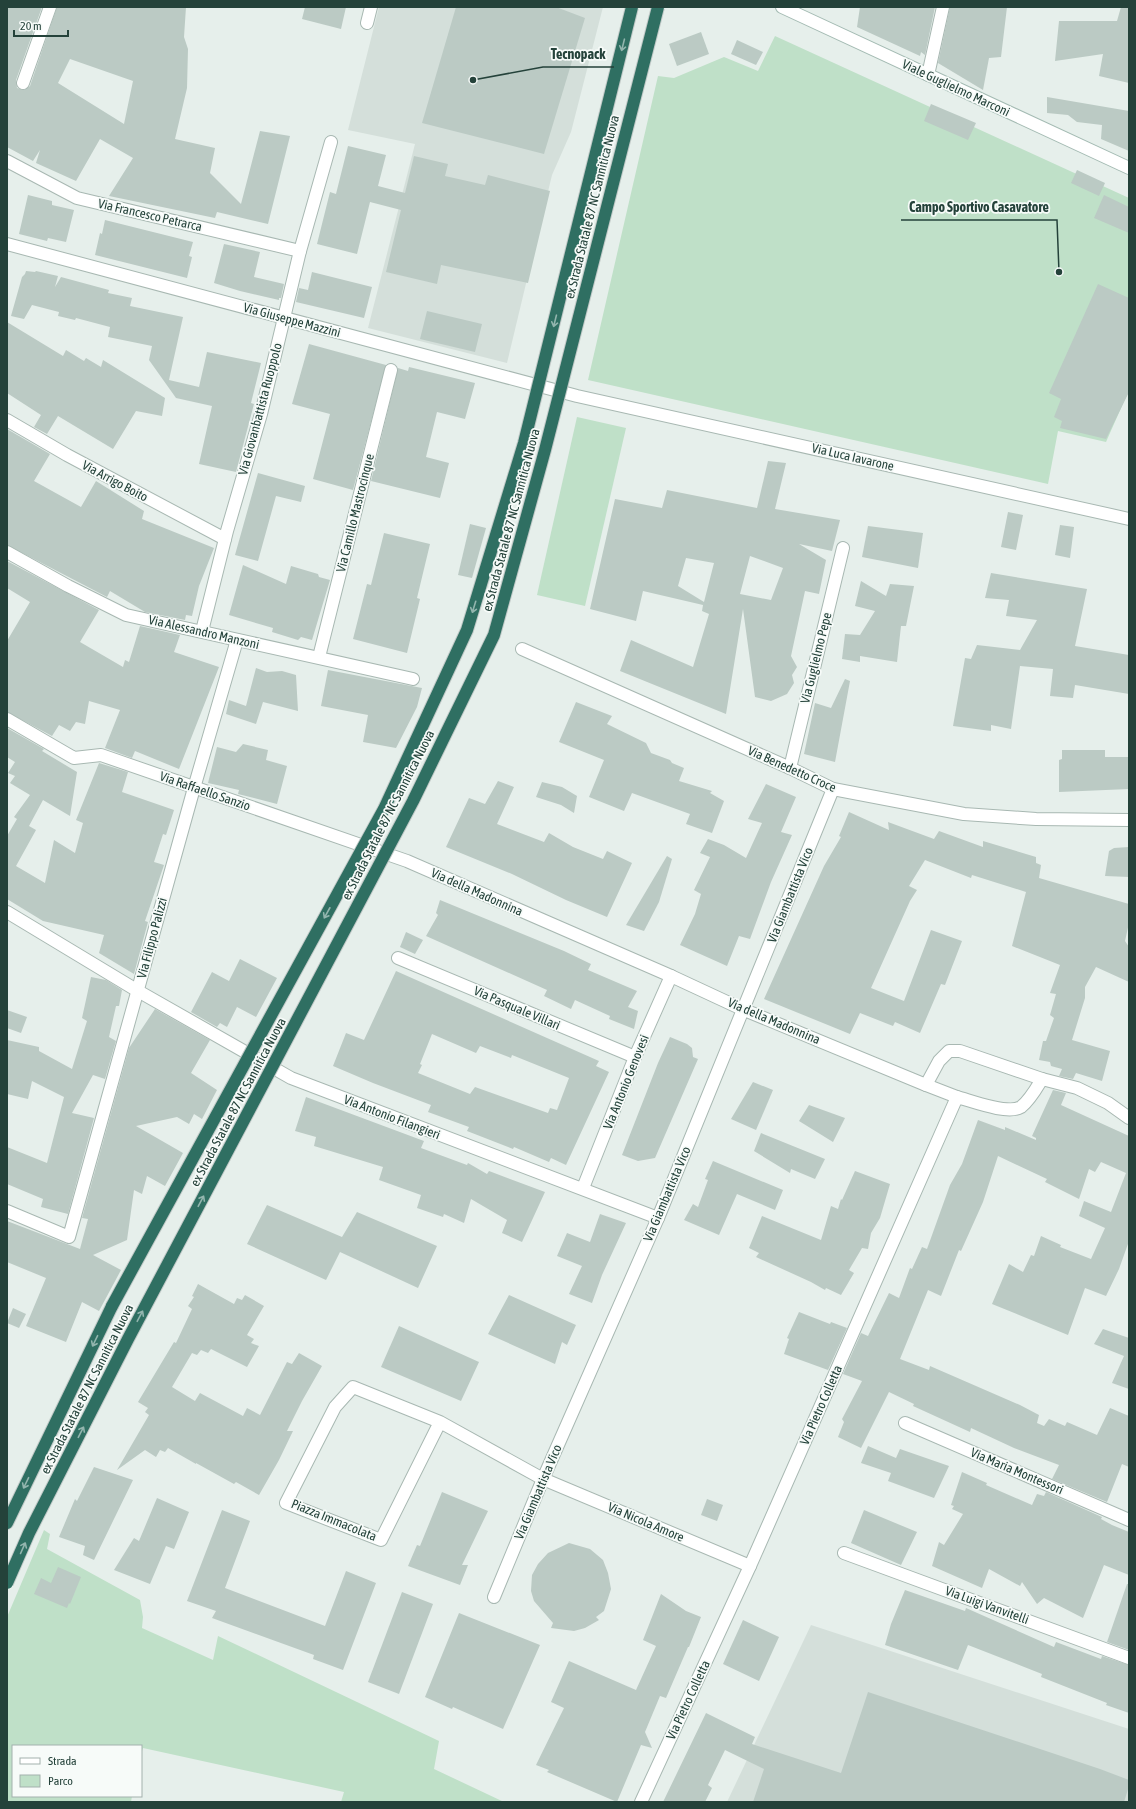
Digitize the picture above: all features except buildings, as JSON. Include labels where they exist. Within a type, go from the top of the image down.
[{"type":"highway","name":"ex Strada Statale 87 NC Sannitica Nuova","points":[[7,1523],[112,1306],[384,809],[467,630],[524,442],[632,7]]},
{"type":"highway","name":"ex Strada Statale 87 NC Sannitica Nuova","points":[[7,1583],[29,1533],[125,1346],[413,801],[494,635],[544,450],[658,7]]},
{"type":"street","points":[[23,83],[50,7]]},
{"type":"street","points":[[367,22],[371,7]]},
{"type":"street","name":"Viale Guglielmo Marconi","points":[[782,7],[1129,168]]},
{"type":"street","points":[[928,75],[943,7]]},
{"type":"street","name":"Via Giovanbattista Ruoppolo","points":[[202,631],[225,539],[261,414],[300,251],[331,142]]},
{"type":"street","name":"Via Francesco Petrarca","points":[[7,161],[77,198],[300,251]]},
{"type":"street","name":"Via Giuseppe Mazzini","points":[[7,244],[577,396]]},
{"type":"street","name":"Via Camillo Mastrocinque","points":[[319,657],[391,370]]},
{"type":"street","name":"Via Luca Iavarone","points":[[577,396],[1129,519]]},
{"type":"street","name":"Via Arrigo Boito","points":[[7,420],[67,456],[225,539]]},
{"type":"street","name":"Via Guglielmo Pepe","points":[[790,768],[843,548]]},
{"type":"street","name":"Via Alessandro Manzoni","points":[[7,552],[68,586],[126,615],[413,679]]},
{"type":"street","name":"Via Filippo Palizzi","points":[[7,1211],[69,1237],[194,788],[237,640]]},
{"type":"street","name":"Via Benedetto Croce","points":[[522,649],[790,768],[833,790],[964,814],[1036,819],[1129,820]]},
{"type":"street","name":"Via Raffaello Sanzio","points":[[7,719],[74,758],[101,755],[407,861]]},
{"type":"street","name":"Via Giambattista Vico","points":[[494,1596],[543,1479],[658,1218],[742,1009],[833,790]]},
{"type":"street","name":"Via della Madonnina","points":[[407,861],[671,976],[742,1009],[957,1097]]},
{"type":"street","name":"Via Antonio Filangieri","points":[[7,912],[138,990],[291,1078],[583,1188],[658,1218]]},
{"type":"street","name":"Via Pasquale Villari","points":[[398,958],[635,1057]]},
{"type":"street","name":"Via Antonio Genovesi","points":[[583,1188],[635,1057],[671,976]]},
{"type":"street","points":[[926,1085],[939,1061],[949,1051],[960,1051],[1042,1079],[1077,1088],[1108,1103],[1129,1118]]},
{"type":"street","points":[[957,1097],[1009,1110],[1020,1108],[1028,1101],[1042,1079]]},
{"type":"street","name":"Via Pietro Colletta","points":[[641,1802],[750,1566],[957,1097]]},
{"type":"street","name":"Piazza Immacolata","points":[[440,1422],[380,1540],[286,1503],[335,1408],[353,1387],[440,1422],[543,1479]]},
{"type":"street","name":"Via Maria Montessori","points":[[905,1423],[1129,1520]]},
{"type":"street","name":"Via Nicola Amore","points":[[543,1479],[750,1566]]},
{"type":"street","name":"Via Luigi Vanvitelli","points":[[844,1553],[1129,1658]]},
{"type":"shaded area","points":[[379,7],[603,7],[571,132],[552,175],[507,363],[368,328],[415,144],[348,130]]},
{"type":"shaded area","points":[[811,1625],[1129,1729],[1129,1802],[727,1802]]},
{"type":"green space","points":[[775,36],[1129,198],[1129,390],[1106,442],[1058,431],[1048,484],[588,380],[658,76],[674,78],[724,57],[758,71]]},
{"type":"green space","points":[[577,417],[626,428],[585,606],[537,595]]},
{"type":"green space","points":[[44,1530],[50,1534],[47,1549],[140,1600],[143,1617],[142,1628],[213,1660],[218,1636],[439,1741],[434,1769],[504,1802],[341,1802],[344,1792],[143,1748],[142,1751],[142,1745],[12,1745],[12,1797],[132,1797],[131,1802],[7,1802],[7,1617]]},
{"type":"place","name":"Tecnopack","points":[[473,80]]},
{"type":"place","name":"Campo Sportivo Casavatore","points":[[1059,272]]}]
